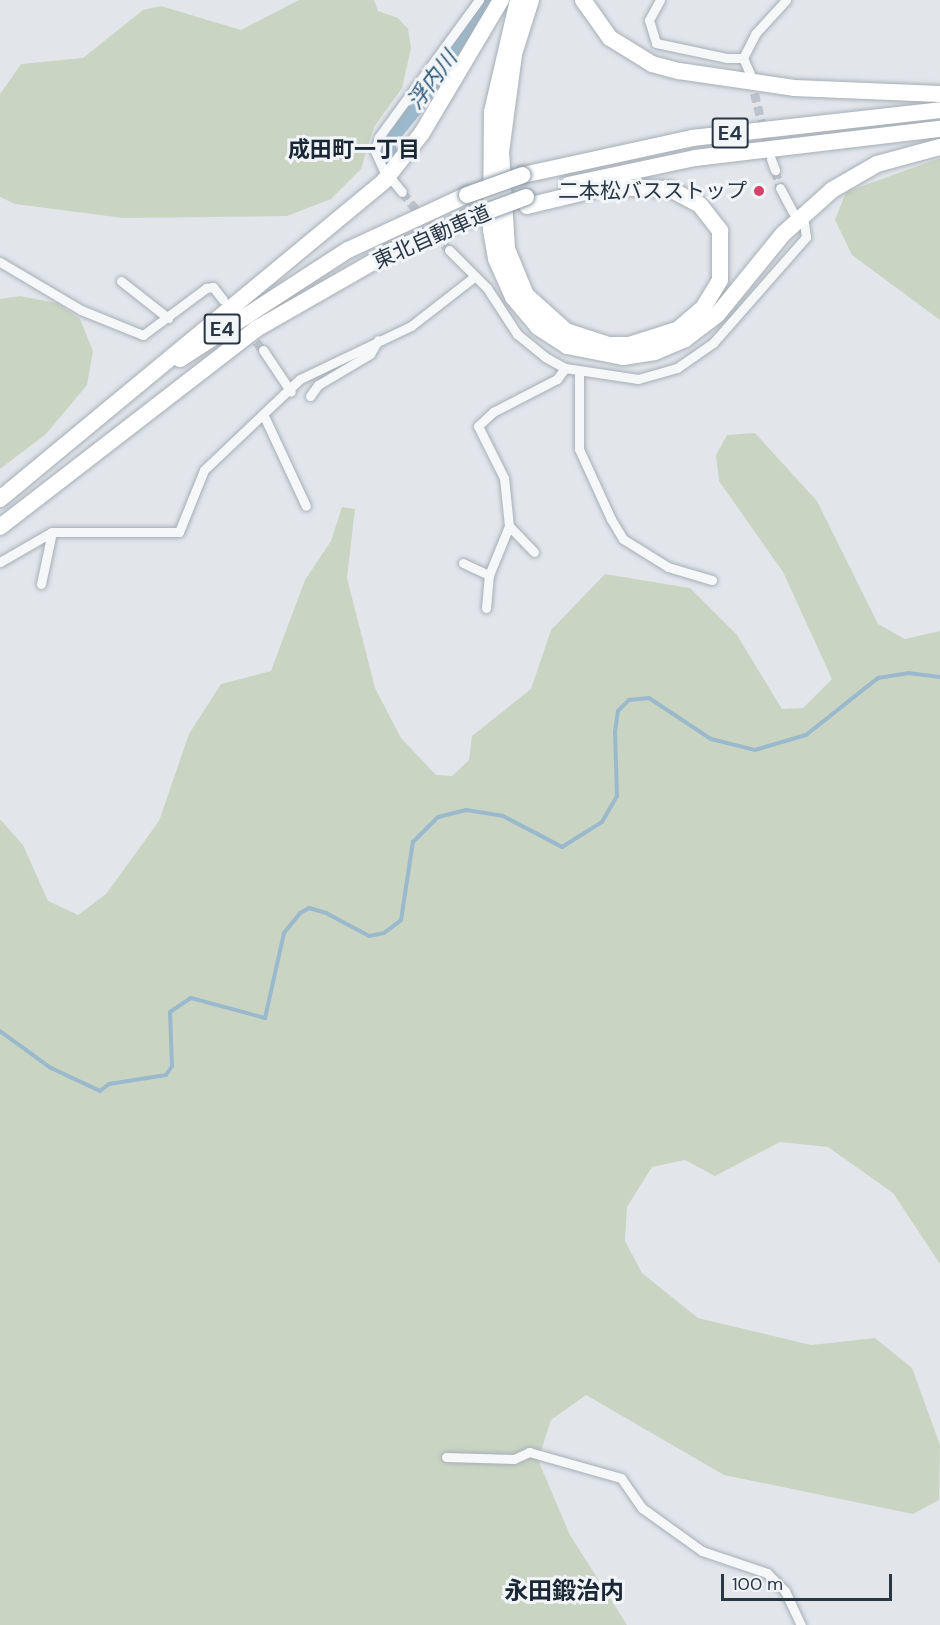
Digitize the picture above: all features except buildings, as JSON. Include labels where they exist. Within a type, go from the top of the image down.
[{"type":"highway","points":[[0,499],[384,181],[422,133],[501,0]]},
{"type":"highway","points":[[518,0],[492,112],[491,230],[496,259],[513,297],[538,327],[567,346],[630,356],[686,339],[717,315],[783,234],[832,190],[877,165],[940,147]]},
{"type":"highway","points":[[526,201],[633,184],[678,192],[700,205],[720,231],[720,280],[704,307],[679,329],[629,345],[609,345],[566,331],[526,295],[507,249],[501,152],[514,54],[531,0]]},
{"type":"highway","points":[[583,0],[610,38],[652,63],[679,71],[794,88],[940,94]]},
{"type":"highway","name":"東北自動車道","points":[[0,499],[265,299],[358,244],[467,195],[524,175],[692,138],[940,110]]},
{"type":"highway","name":"東北自動車道","points":[[0,527],[212,360],[344,278],[467,224],[526,201],[695,158],[940,129]]},
{"type":"street","points":[[383,169],[376,141],[480,0]]},
{"type":"street","points":[[660,0],[649,20],[656,43],[743,58]]},
{"type":"street","points":[[743,58],[755,34],[786,0]]},
{"type":"street","points":[[743,58],[750,74]]},
{"type":"street","points":[[771,159],[775,170]]},
{"type":"street","points":[[393,181],[402,192]]},
{"type":"street","points":[[780,188],[793,212]]},
{"type":"street","points":[[449,250],[474,277],[517,334],[565,368],[638,379],[691,361],[806,237],[804,223]]},
{"type":"street","points":[[0,262],[81,310],[134,333],[151,333],[206,288],[213,287],[223,300]]},
{"type":"street","points":[[0,562],[52,532],[178,532],[204,470],[291,392],[311,370],[411,326],[474,277]]},
{"type":"street","points":[[121,281],[168,318]]},
{"type":"street","points":[[310,396],[318,385],[370,354],[378,340]]},
{"type":"street","points":[[263,350],[291,392]]},
{"type":"street","points":[[486,608],[489,575],[509,526],[504,478],[478,426],[493,411],[557,379],[565,368]]},
{"type":"street","points":[[579,371],[579,449],[611,519],[623,539],[668,567],[712,580]]},
{"type":"street","points":[[264,417],[306,506]]},
{"type":"street","points":[[509,526],[534,552]]},
{"type":"street","points":[[41,584],[52,532]]},
{"type":"street","points":[[464,563],[489,575]]},
{"type":"street","points":[[446,1456],[514,1459],[529,1452],[621,1478],[642,1508],[702,1551],[767,1573],[785,1591],[801,1625]]},
{"type":"green space","points":[[299,0],[374,0],[378,11],[398,18],[408,29],[411,48],[402,88],[374,127],[361,169],[331,199],[287,216],[123,218],[15,204],[0,197],[0,94],[21,64],[83,58],[143,10],[161,6],[241,30]]},
{"type":"green space","points":[[940,158],[940,320],[852,255],[835,220],[846,192]]},
{"type":"green space","points":[[20,296],[57,303],[80,319],[93,351],[87,385],[46,434],[0,469],[0,299]]},
{"type":"green space","points":[[755,433],[817,501],[878,624],[905,639],[940,631],[940,1264],[893,1193],[828,1147],[780,1142],[715,1176],[685,1160],[652,1167],[627,1207],[625,1241],[642,1273],[698,1318],[811,1345],[875,1338],[912,1368],[940,1445],[939,1500],[913,1514],[724,1475],[586,1395],[551,1420],[538,1460],[570,1535],[627,1625],[0,1625],[0,819],[23,845],[48,901],[78,915],[106,894],[159,821],[189,734],[221,684],[271,671],[305,580],[331,541],[342,507],[355,509],[347,578],[375,688],[401,738],[436,775],[452,776],[469,760],[472,736],[531,689],[551,630],[605,574],[690,588],[737,635],[782,709],[803,708],[832,679],[783,572],[719,481],[716,455],[727,435]]},
{"type":"waterway","name":"浮内川","points":[[388,161],[384,141],[444,67],[487,0]]},
{"type":"waterway","points":[[0,1031],[51,1068],[100,1091],[109,1084],[166,1075],[172,1066],[170,1012],[191,998],[265,1018],[284,933],[300,913],[309,908],[326,913],[369,936],[384,933],[401,920],[413,842],[438,817],[466,810],[503,816],[562,847],[602,822],[617,796],[615,732],[618,711],[629,700],[649,698],[711,739],[755,750],[806,735],[878,678],[908,673],[940,677]]},
{"type":"tunnel","points":[[751,80],[769,151]]},
{"type":"tunnel","points":[[775,170],[780,188]]},
{"type":"tunnel","points":[[402,192],[449,250]]},
{"type":"tunnel","points":[[248,331],[263,350]]},
{"type":"place","name":"二本松バスストップ","points":[[759,191]]},
{"type":"district","name":"成田町一丁目","points":[[354,150]]},
{"type":"district","name":"永田鍛治内","points":[[564,1591]]}]
